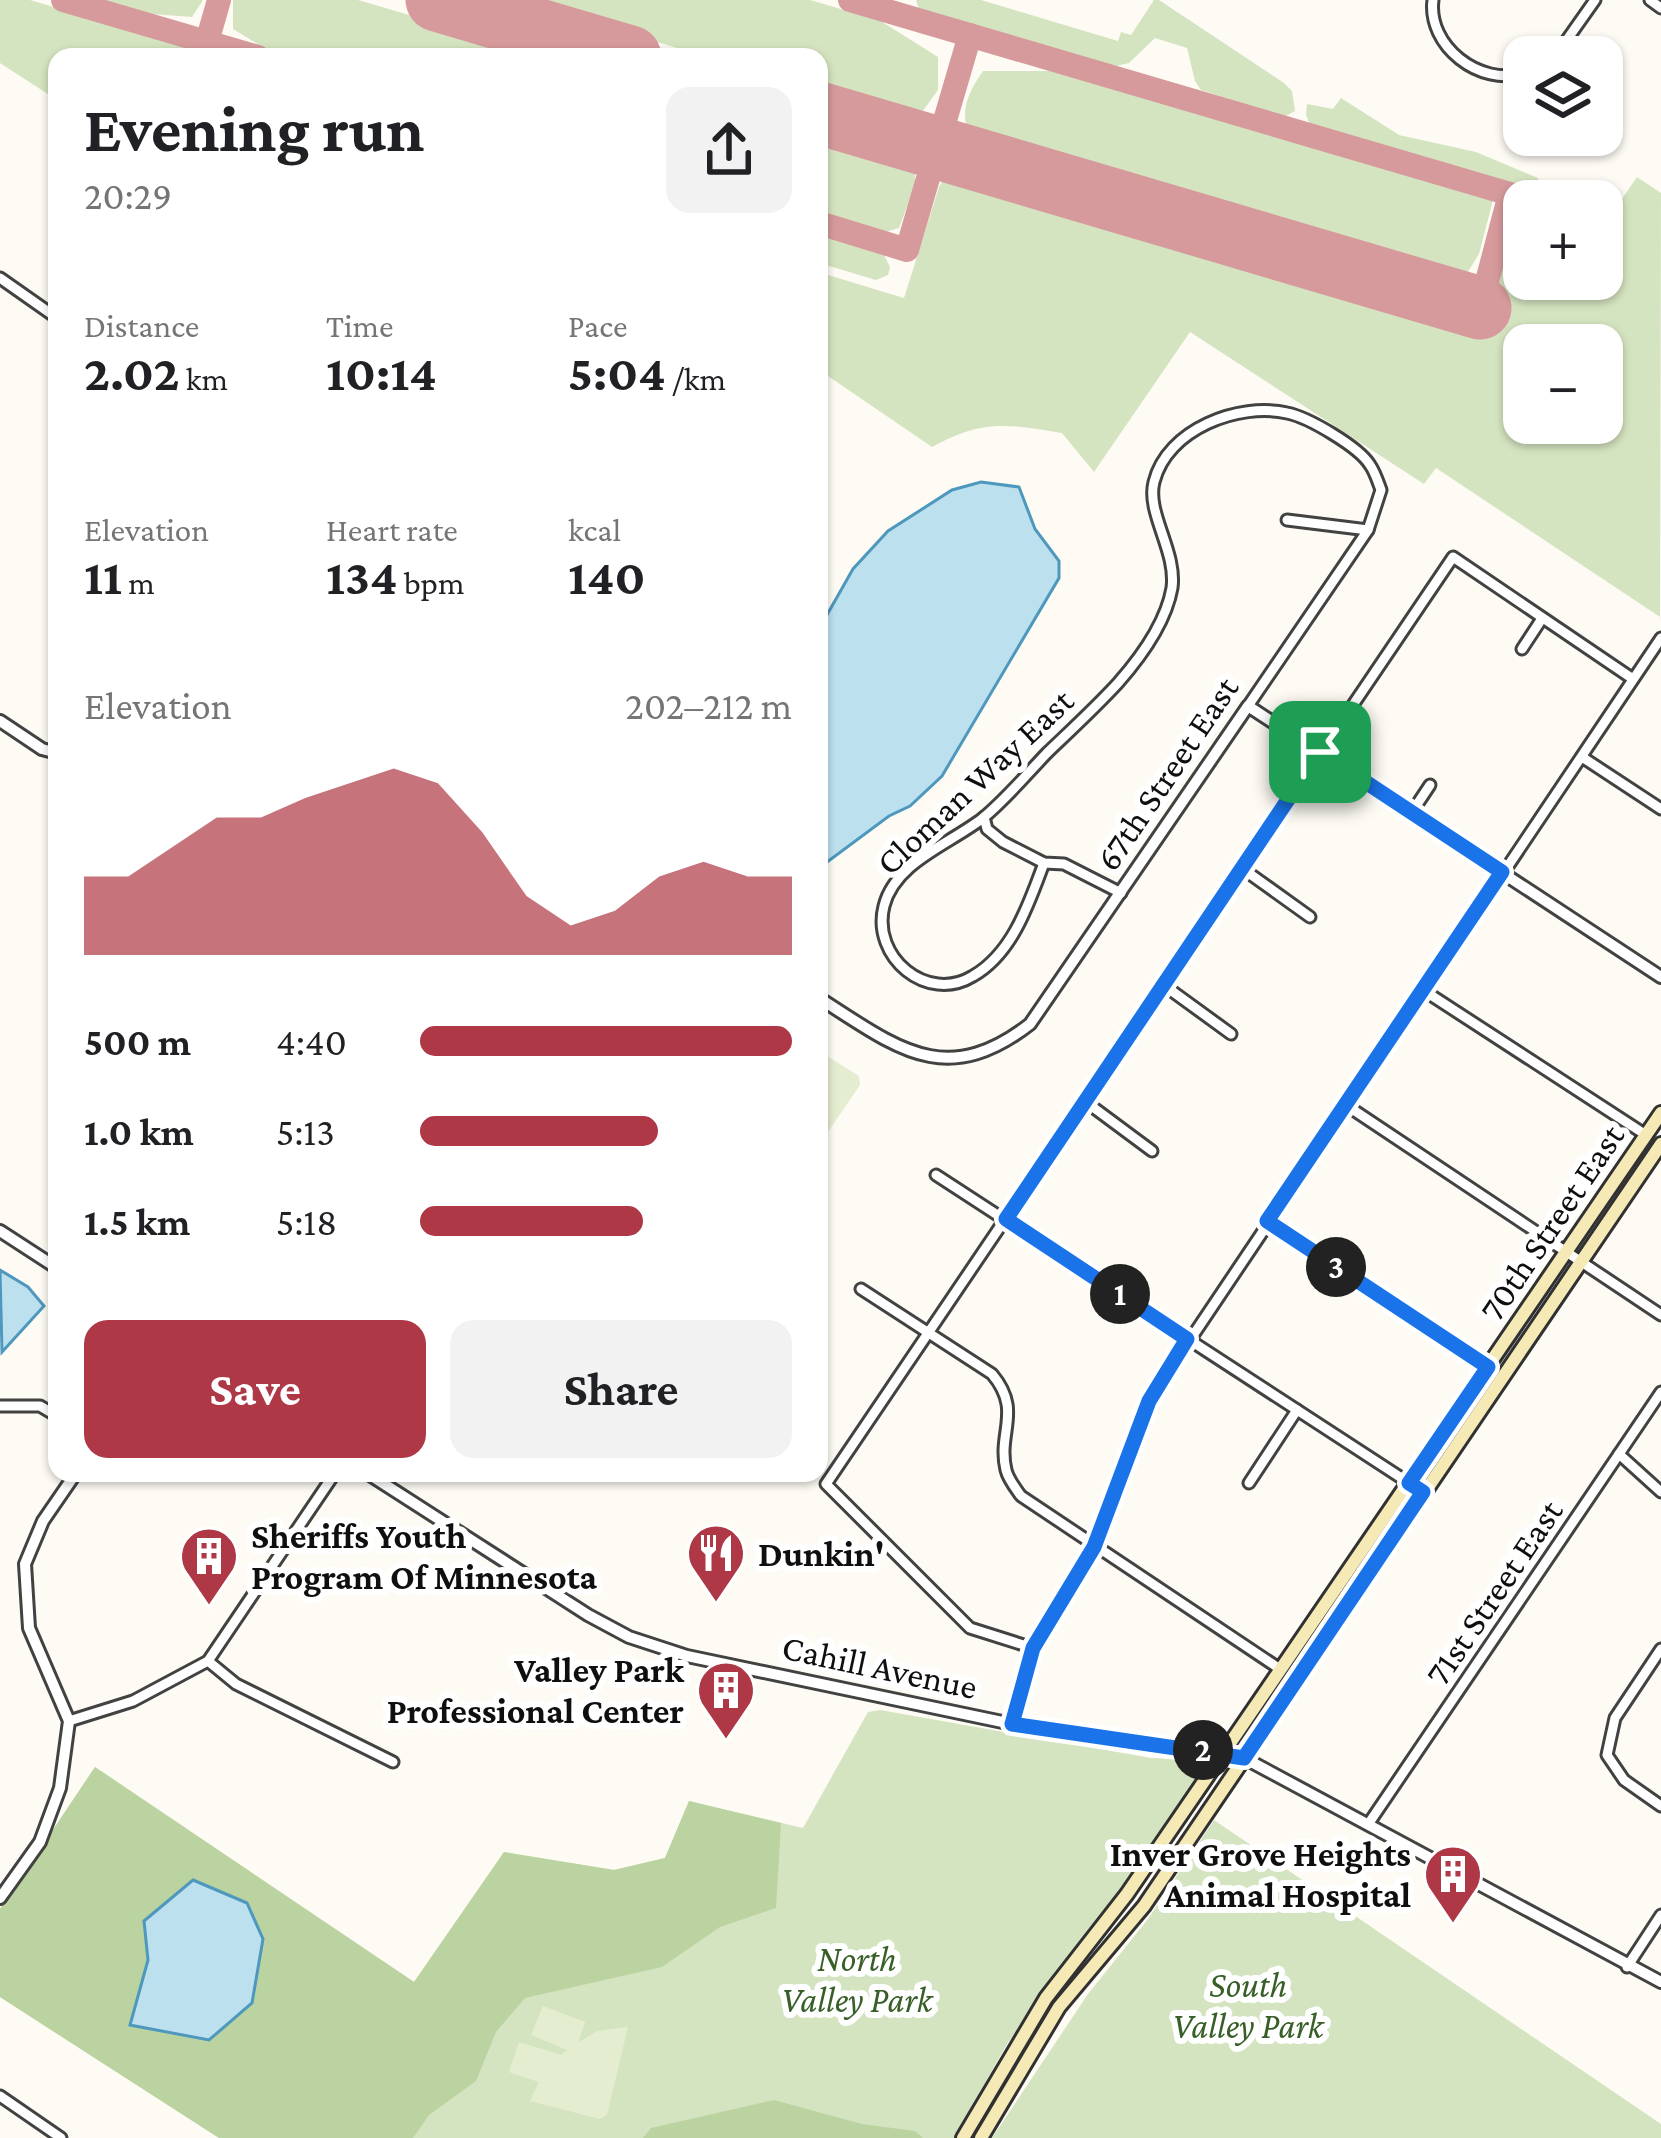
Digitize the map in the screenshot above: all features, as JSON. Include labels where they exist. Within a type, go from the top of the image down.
[{"type":"main road","name":"70th Street East","points":[[981,2138],[1059,2007],[1144,1906],[1423,1492],[1661,1113]]},
{"type":"main road","name":"70th Street East","points":[[963,2138],[1046,1998],[1127,1894],[1488,1367],[1661,1145]]},
{"type":"street","points":[[1433,0],[1431,14],[1444,45],[1470,68],[1503,74]]},
{"type":"street","points":[[1569,36],[1594,0]]},
{"type":"street","points":[[1650,0],[1661,8]]},
{"type":"street","points":[[0,278],[48,313]]},
{"type":"street","name":"Cloman Way East","points":[[1044,862],[1023,917],[1003,948],[974,976],[945,986],[913,978],[890,956],[882,912],[888,893],[909,866],[984,817],[1118,682],[1150,640],[1172,590],[1171,550],[1154,504],[1154,483],[1168,455],[1188,434],[1223,417],[1268,408],[1304,416],[1369,462],[1381,490]]},
{"type":"street","name":"67th Street East","points":[[828,1004],[902,1050],[933,1057],[966,1057],[1001,1046],[1030,1024],[1368,530],[1381,490]]},
{"type":"street","points":[[1287,520],[1368,530]]},
{"type":"street","points":[[828,1481],[1453,557],[1633,680]]},
{"type":"street","points":[[1522,650],[1541,620]]},
{"type":"street","points":[[1012,1724],[1033,1648],[1094,1547],[1149,1401],[1661,641]]},
{"type":"street","points":[[1248,706],[1661,976]]},
{"type":"street","points":[[0,721],[48,751]]},
{"type":"street","points":[[1582,757],[1661,808]]},
{"type":"street","points":[[1412,812],[1430,785]]},
{"type":"street","points":[[984,817],[987,829],[1003,842],[1044,862],[1064,863],[1121,893]]},
{"type":"street","points":[[1243,869],[1310,916]]},
{"type":"street","points":[[1165,986],[1231,1034]]},
{"type":"street","points":[[1423,990],[1646,1135]]},
{"type":"street","points":[[1086,1102],[1152,1151]]},
{"type":"street","points":[[1346,1105],[1661,1315]]},
{"type":"street","points":[[936,1174],[1423,1492]]},
{"type":"street","points":[[1267,1221],[1488,1367]]},
{"type":"street","points":[[0,1231],[48,1262]]},
{"type":"street","points":[[861,1289],[992,1374],[1005,1389],[1010,1411],[1006,1473],[1021,1496],[1280,1669]]},
{"type":"street","name":"71st Street East","points":[[1369,1822],[1661,1391]]},
{"type":"street","points":[[0,1406],[40,1406],[48,1411]]},
{"type":"street","points":[[1249,1483],[1297,1410]]},
{"type":"street","points":[[1619,1454],[1661,1492]]},
{"type":"street","points":[[0,1898],[40,1842],[61,1788],[69,1721],[29,1628],[25,1564],[43,1521],[70,1482]]},
{"type":"street","points":[[69,1721],[134,1701],[208,1661],[329,1482]]},
{"type":"street","name":"Cahill Avenue","points":[[381,1482],[588,1615],[629,1637],[687,1656],[1012,1724],[1244,1758],[1661,1982]]},
{"type":"street","points":[[827,1482],[970,1628],[1033,1648]]},
{"type":"street","points":[[1661,1648],[1615,1718],[1607,1755],[1624,1780],[1661,1806]]},
{"type":"street","points":[[208,1661],[236,1684],[393,1762]]},
{"type":"street","points":[[1627,1967],[1661,1915]]},
{"type":"street","points":[[0,2096],[62,2138]]},
{"type":"green space","points":[[0,0],[30,0],[193,48],[48,48],[48,94],[0,63]]},
{"type":"green space","points":[[93,0],[203,0],[192,17],[139,13]]},
{"type":"green space","points":[[233,0],[358,0],[522,48],[264,48],[233,29]]},
{"type":"green space","points":[[515,0],[810,0],[879,20],[938,57],[938,90],[917,119],[828,93],[828,48],[678,48]]},
{"type":"green space","points":[[916,0],[981,0],[1118,41],[1121,32],[1131,35],[1154,0],[1159,0],[1284,83],[1292,91],[1295,111],[1284,117],[1201,90],[1187,48],[1155,38],[1129,63],[1112,67],[919,9]]},
{"type":"green space","points":[[983,71],[1052,71],[1493,200],[1479,254],[1463,280],[969,134],[967,101]]},
{"type":"green space","points":[[1341,98],[1399,135],[1476,152],[1538,180],[1503,181],[1311,127],[1307,104],[1333,109]]},
{"type":"green space","points":[[828,138],[898,158],[915,171],[915,185],[899,228],[882,233],[828,217]]},
{"type":"green space","points":[[964,177],[1484,330],[1503,258],[1503,300],[1623,300],[1623,197],[1637,177],[1661,193],[1660,617],[1436,468],[1424,484],[1190,332],[1094,472],[1062,433],[1043,430],[981,428],[932,447],[828,376],[828,275],[904,298],[939,187],[943,180]]},
{"type":"green space","points":[[828,236],[883,253],[890,267],[888,275],[876,280],[828,266]]},
{"type":"green space","points":[[828,1057],[859,1076],[860,1085],[828,1132]]},
{"type":"green space","name":"North Valley Park","points":[[880,1710],[1151,1758],[1187,1759],[1197,1779],[1109,1909],[1007,2044],[954,2138],[219,2138],[0,1997],[0,1909],[95,1767],[414,1982],[504,1852],[614,1870],[665,1858],[689,1801],[803,1828],[868,1712]]},
{"type":"green space","points":[[95,1767],[414,1982],[504,1852],[614,1870],[665,1858],[689,1801],[781,1823],[776,1908],[720,1927],[662,1967],[525,1998],[496,2032],[476,2081],[429,2115],[413,2138],[219,2138],[0,1997],[0,1909]]},
{"type":"green space","name":"South Valley Park","points":[[1214,1820],[1661,2124],[1661,2138],[992,2138],[1088,1994],[1148,1919]]},
{"type":"green space","points":[[543,2006],[585,2022],[578,2043],[597,2031],[628,2027],[607,2115],[600,2119],[530,2101],[539,2082],[509,2072],[519,2042],[561,2055],[567,2050],[531,2035]]},
{"type":"green space","points":[[774,2100],[862,2124],[915,2131],[923,2138],[643,2138],[651,2128]]},
{"type":"water","points":[[981,482],[1019,487],[1035,529],[1059,561],[1059,578],[942,776],[910,806],[828,861],[828,613],[853,569],[888,531],[952,490]]},
{"type":"water","points":[[0,1270],[28,1287],[44,1306],[2,1352]]},
{"type":"water","points":[[193,1880],[247,1903],[263,1939],[252,2003],[209,2040],[130,2025],[148,1960],[144,1921]]},
{"type":"taxiway","points":[[63,0],[227,48]]},
{"type":"taxiway","points":[[207,42],[219,0]]},
{"type":"taxiway","points":[[850,0],[1510,194],[1480,308]]},
{"type":"taxiway","points":[[828,226],[907,250],[970,35]]},
{"type":"runway","points":[[437,0],[600,48]]},
{"type":"runway","points":[[828,116],[1480,308]]},
{"type":"place","name":"Dunkin'","points":[[716,1604]]},
{"type":"place","name":"Sheriffs Youth Program Of Minnesota","points":[[209,1607]]},
{"type":"place","name":"Valley Park Professional Center","points":[[726,1741]]},
{"type":"place","name":"Inver Grove Heights Animal Hospital","points":[[1453,1925]]},
{"type":"route","points":[[1320,752],[1502,872],[1267,1221],[1488,1367],[1409,1483],[1423,1492],[1244,1758],[1012,1724],[1033,1648],[1094,1547],[1149,1401],[1187,1339],[1006,1219],[1320,752]]}]
